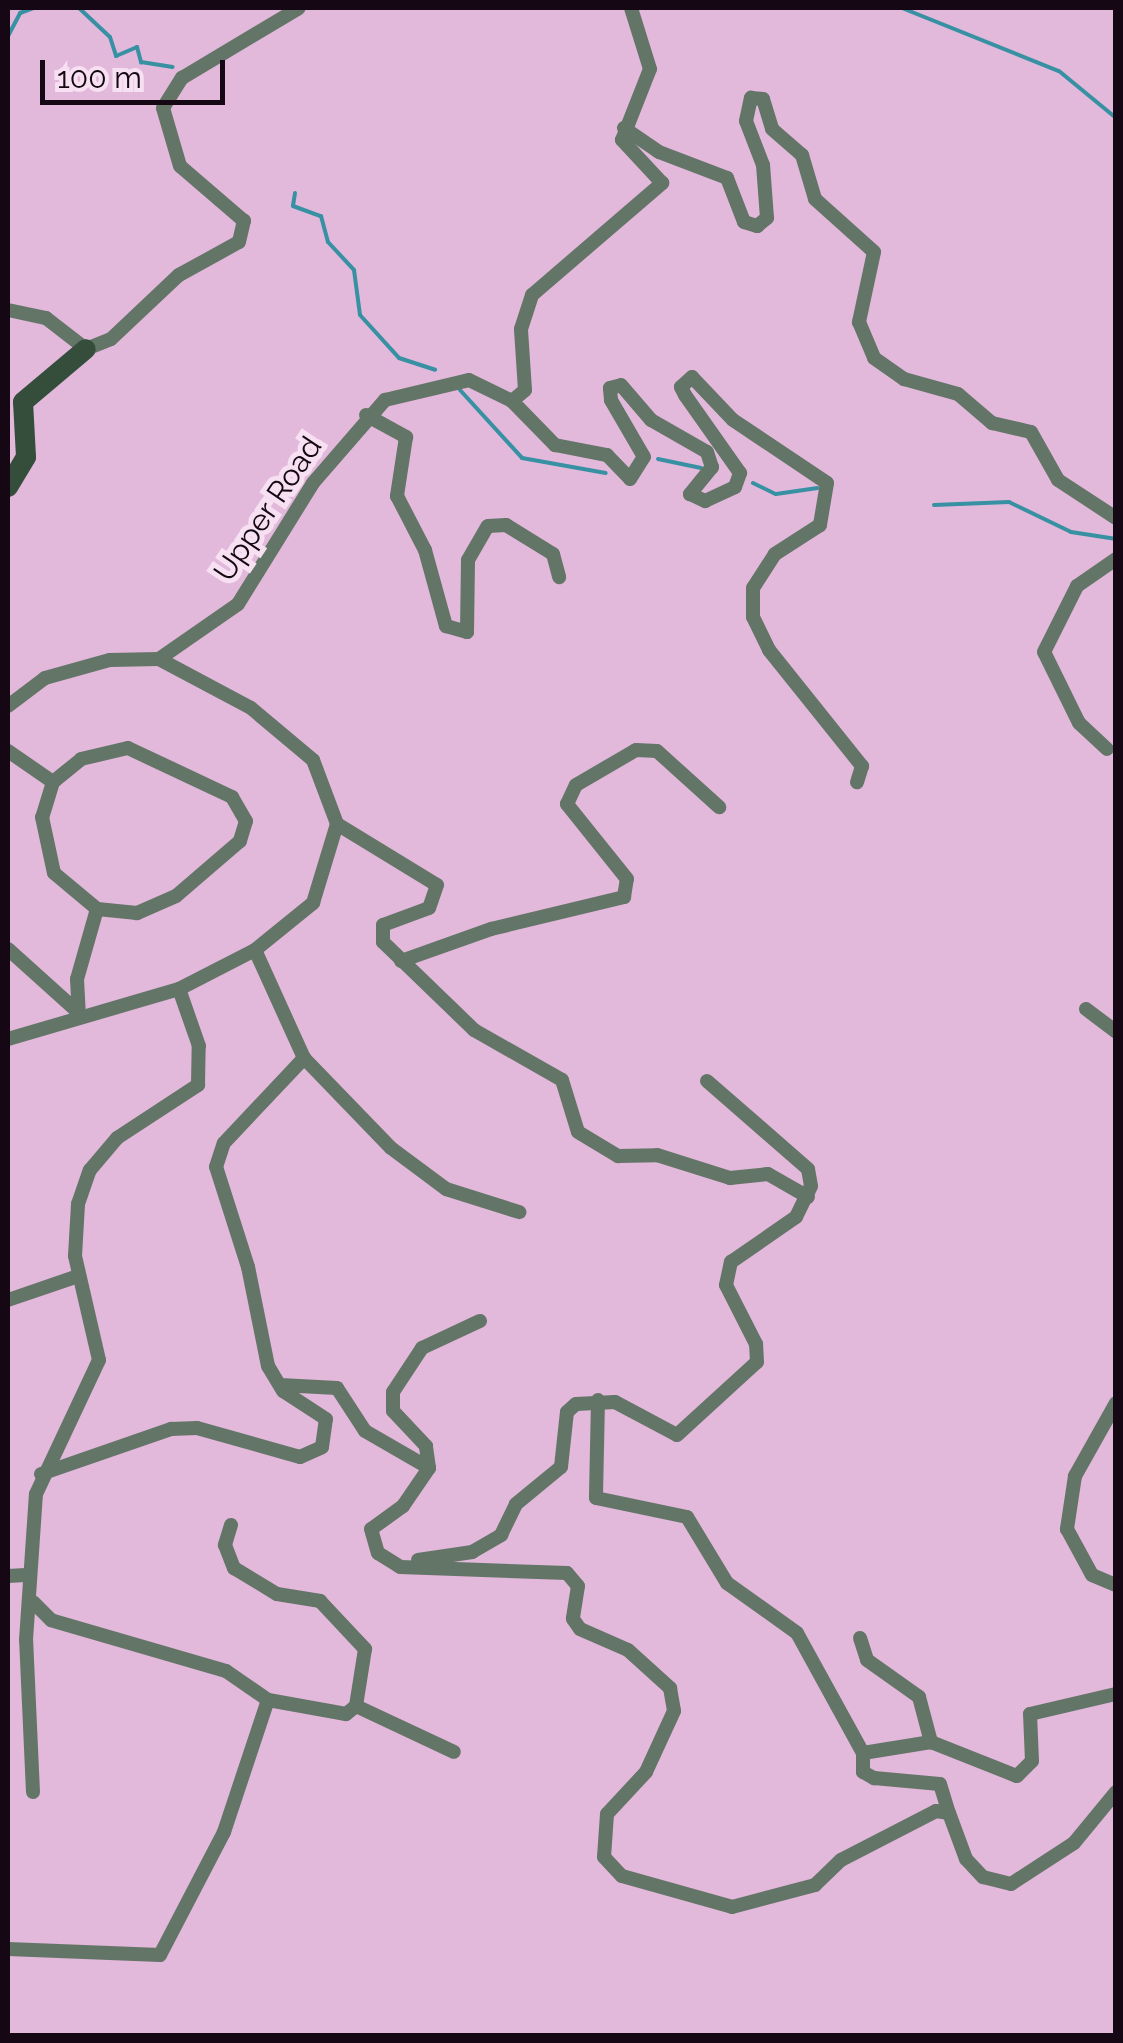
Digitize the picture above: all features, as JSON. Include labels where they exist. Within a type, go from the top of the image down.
[{"type":"street","points":[[8,488],[26,457],[23,402],[86,349],[111,338],[178,275],[239,242],[244,221],[180,166],[163,108],[182,78],[299,8]]},
{"type":"street","points":[[632,8],[650,69],[624,128],[625,148],[662,184],[542,281],[522,328],[526,390],[512,401],[555,446],[608,455],[630,479],[644,457],[611,400],[610,388],[621,385],[652,420],[708,452],[712,467],[690,494],[706,500],[735,487],[740,473],[685,395],[682,387],[692,377],[732,420],[821,475],[827,500],[820,525],[775,554],[753,588],[753,617],[769,650],[862,766],[856,782]]},
{"type":"street","points":[[624,128],[659,152],[728,178],[744,222],[757,226],[767,218],[764,165],[746,121],[751,98],[763,99],[772,129],[802,156],[815,199],[874,252],[860,322],[874,358],[904,379],[958,394],[992,423],[1031,432],[1058,480],[1116,518]]},
{"type":"street","points":[[8,310],[46,318],[86,349]]},
{"type":"street","name":"Upper Road","points":[[159,659],[245,596],[313,483],[366,415],[385,400],[460,380],[512,401]]},
{"type":"street","points":[[366,415],[406,437],[398,496],[424,550],[446,626],[467,632],[468,560],[488,526],[506,525],[553,554],[559,577]]},
{"type":"street","points":[[1107,749],[1079,723],[1044,652],[1077,586],[1116,559]]},
{"type":"street","points":[[8,706],[45,678],[110,660],[159,659],[297,742],[314,760],[336,824],[312,903],[255,950],[179,989],[78,1013],[8,1039]]},
{"type":"street","points":[[128,748],[232,797],[246,822],[227,855],[176,896],[137,913],[97,909],[54,873],[42,817],[53,782],[81,759],[128,748]]},
{"type":"street","points":[[402,961],[490,928],[624,897],[627,879],[567,804],[576,785],[636,750],[657,751],[719,807]]},
{"type":"street","points":[[8,751],[53,782]]},
{"type":"street","points":[[336,824],[437,885],[429,908],[383,925],[384,942],[474,1030],[562,1080],[578,1132],[594,1145],[730,1178],[768,1174],[808,1197]]},
{"type":"street","points":[[78,1013],[77,980],[97,909]]},
{"type":"street","points":[[8,950],[78,1013]]},
{"type":"street","points":[[255,950],[304,1058],[391,1148],[446,1189],[519,1212]]},
{"type":"street","points":[[33,1792],[26,1651],[41,1474],[99,1360],[78,1276],[75,1230],[90,1170],[117,1138],[198,1085],[199,1046],[179,989]]},
{"type":"street","points":[[1086,1009],[1116,1032]]},
{"type":"street","points":[[41,1474],[171,1429],[312,1456],[326,1420],[280,1385],[268,1366],[248,1267],[216,1167],[224,1143],[304,1058]]},
{"type":"street","points":[[400,1567],[472,1552],[502,1535],[516,1504],[561,1467],[567,1412],[598,1400],[678,1435],[748,1376],[756,1344],[726,1286],[732,1262],[796,1217],[808,1197],[808,1169],[708,1081]]},
{"type":"street","points":[[8,1300],[78,1276]]},
{"type":"street","points":[[480,1322],[422,1348],[392,1392],[393,1412],[426,1446],[429,1468],[404,1506],[371,1528],[378,1553],[400,1567],[568,1572],[578,1586],[573,1618],[580,1630],[628,1650],[670,1688],[674,1711],[646,1772],[607,1814],[604,1857],[622,1876],[732,1907],[774,1890],[815,1885],[841,1860],[925,1812],[948,1813]]},
{"type":"street","points":[[280,1385],[337,1388],[365,1432],[429,1468]]},
{"type":"street","points":[[598,1400],[596,1498],[687,1517],[707,1561],[727,1583],[798,1634],[863,1754],[863,1772],[874,1778],[940,1784],[966,1860],[983,1878],[1011,1884],[1074,1843],[1116,1792]]},
{"type":"street","points":[[1116,1403],[1076,1476],[1067,1529],[1092,1575],[1116,1585]]},
{"type":"street","points":[[231,1526],[225,1545],[234,1568],[277,1594],[320,1602],[365,1649],[356,1706]]},
{"type":"street","points":[[8,1576],[30,1574]]},
{"type":"street","points":[[33,1602],[52,1620],[226,1671],[268,1700],[339,1715],[356,1706]]},
{"type":"street","points":[[860,1638],[867,1660],[919,1697],[930,1742]]},
{"type":"street","points":[[863,1754],[930,1742],[1018,1776],[1032,1761],[1030,1714],[1116,1694]]},
{"type":"street","points":[[8,1949],[160,1956],[218,1847],[268,1700]]},
{"type":"street","points":[[356,1706],[454,1752]]},
{"type":"waterway","points":[[8,36],[20,13],[34,8]]},
{"type":"waterway","points":[[79,8],[110,37],[116,56],[137,47],[141,62],[173,67]]},
{"type":"waterway","points":[[902,8],[1059,71],[1116,118]]},
{"type":"waterway","points":[[295,193],[293,206],[321,216],[328,242],[354,270],[360,315],[399,358],[435,370]]},
{"type":"waterway","points":[[460,390],[522,458],[606,473]]},
{"type":"waterway","points":[[658,459],[701,468]]},
{"type":"waterway","points":[[753,483],[776,494],[818,488]]},
{"type":"waterway","points":[[934,505],[1009,502],[1071,532],[1116,539]]}]
